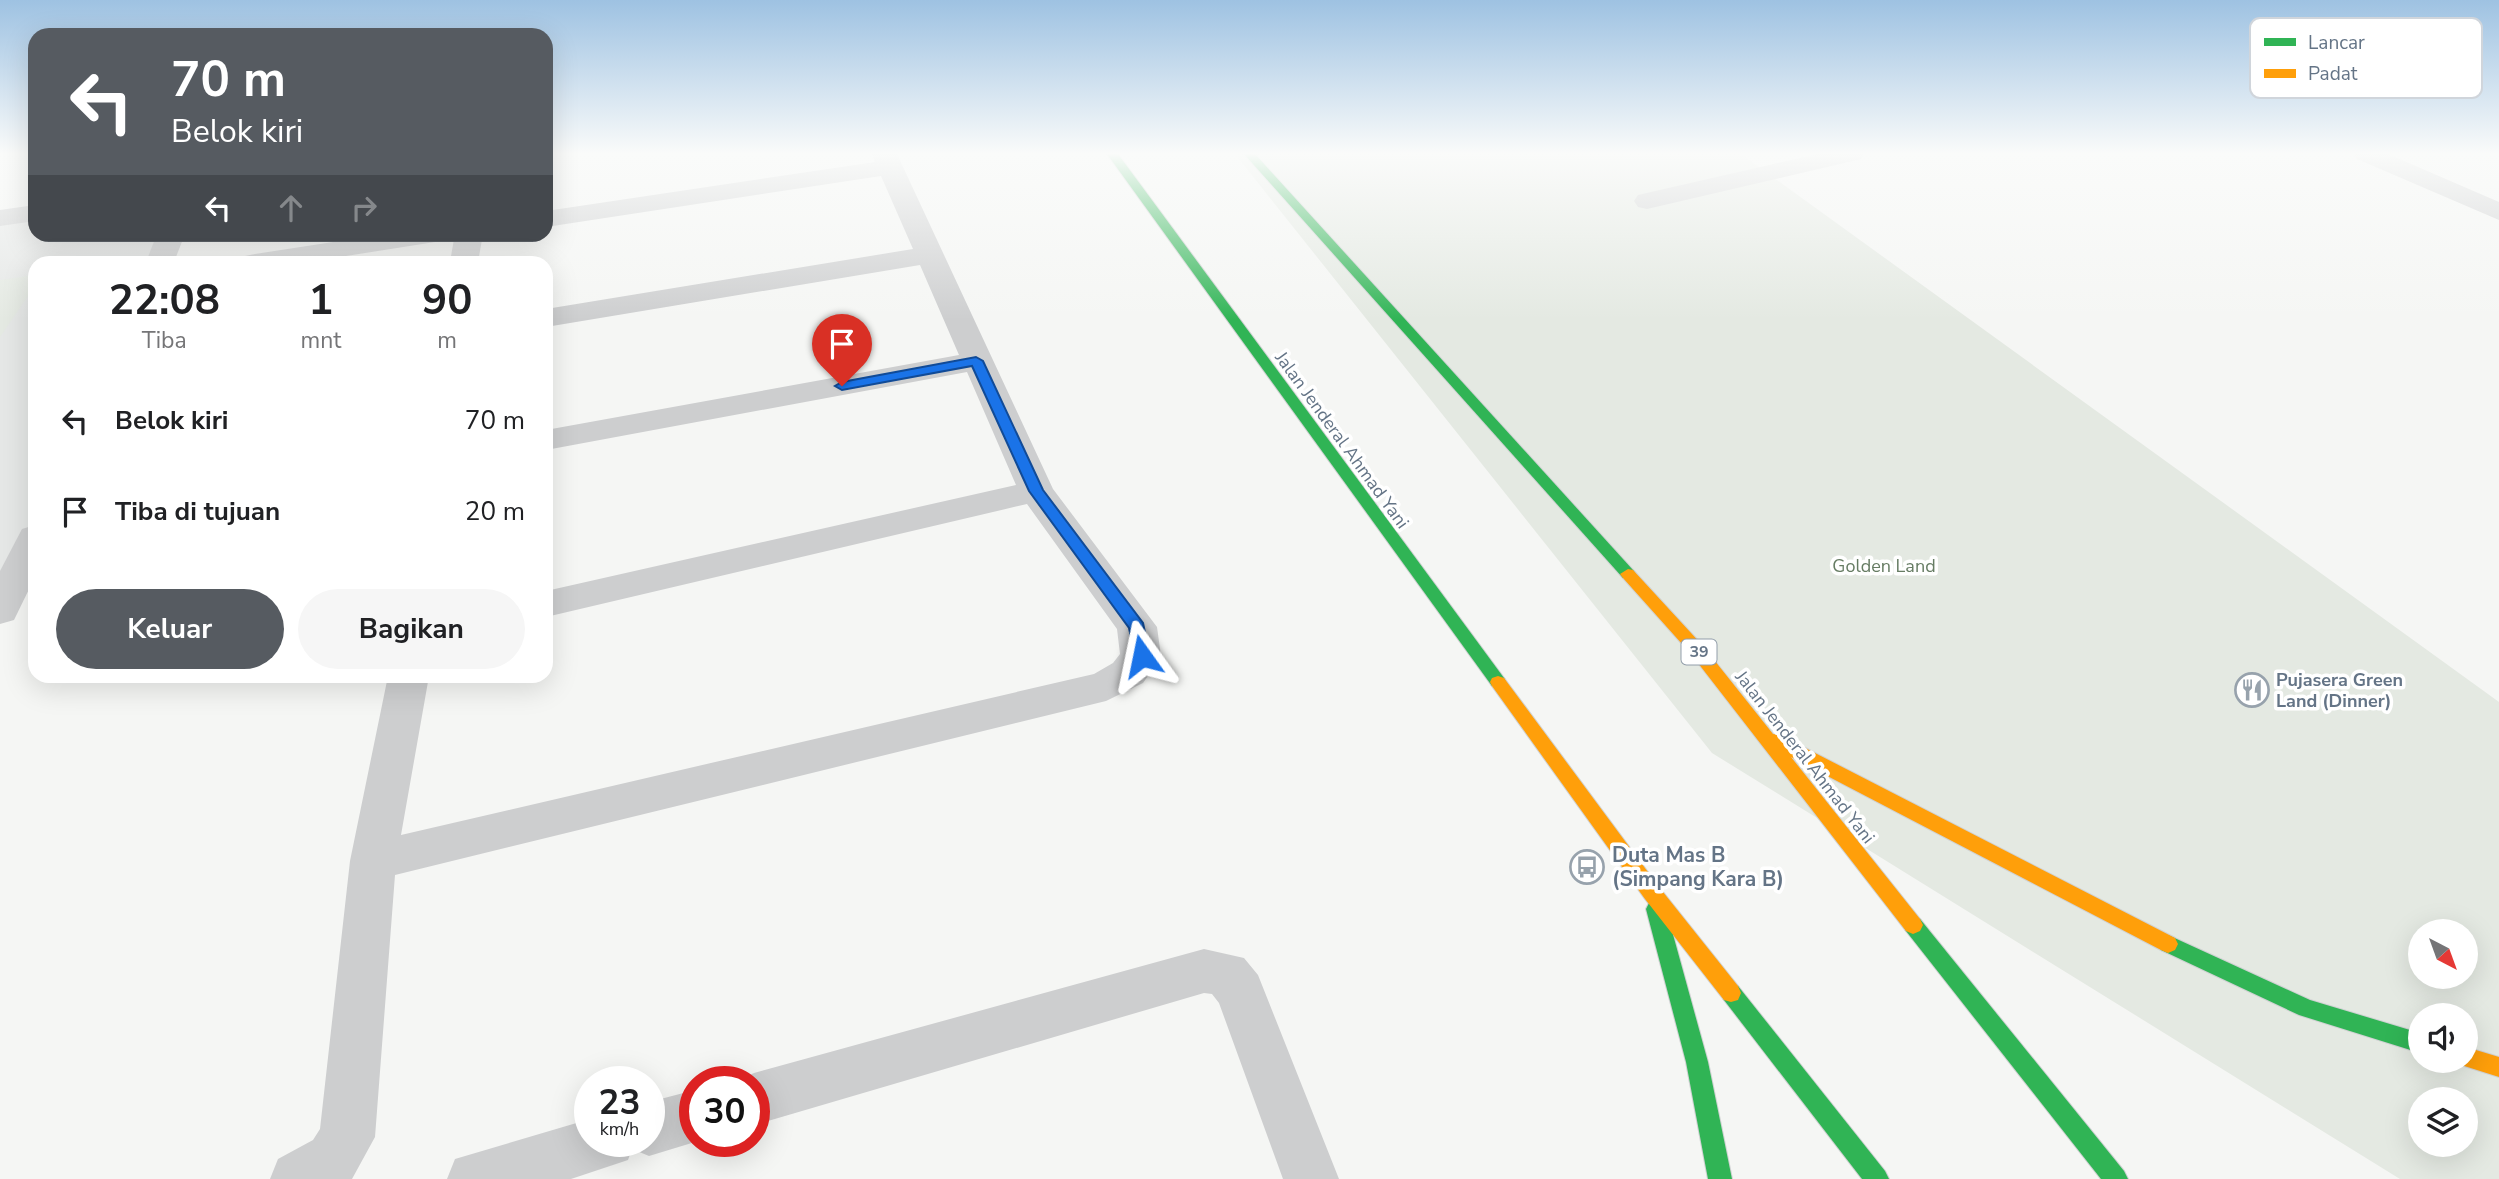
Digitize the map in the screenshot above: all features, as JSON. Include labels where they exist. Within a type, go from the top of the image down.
[{"type":"highway","name":"Jalan Jenderal Ahmad Yani","points":[[1152,209],[1652,893],[1877,1179]]},
{"type":"highway","name":"Jalan Jenderal Ahmad Yani","points":[[1298,209],[1698,650],[1759,733],[2116,1179]]},
{"type":"highway","points":[[1759,733],[2182,951],[2306,1007],[2408,1039]]},
{"type":"highway","points":[[1652,893],[1697,1062],[1720,1179]]},
{"type":"highway","points":[[2478,1061],[2499,1067]]},
{"type":"street","points":[[553,218],[605,209]]},
{"type":"street","points":[[373,862],[1106,686],[1128,673],[1142,656],[1137,627],[1036,491],[907,209]]},
{"type":"street","points":[[0,218],[28,214]]},
{"type":"street","points":[[295,256],[390,242]]},
{"type":"street","points":[[553,317],[927,255]]},
{"type":"street","points":[[553,439],[976,361]]},
{"type":"street","points":[[553,602],[1036,491]]},
{"type":"street","points":[[0,611],[28,552]]},
{"type":"street","points":[[298,1179],[333,1158],[347,1137],[373,862],[407,683]]},
{"type":"street","points":[[770,1094],[1204,971],[1226,974],[1240,991],[1311,1179]]},
{"type":"street","points":[[475,1179],[574,1151]]},
{"type":"shaded area","points":[[28,214],[28,242],[168,242],[162,256],[28,256],[28,552],[0,611],[0,218]]},
{"type":"green space","name":"Golden Land","points":[[1279,209],[1817,209],[2499,702],[2499,1179],[2400,1179],[1712,753]]},
{"type":"green space","points":[[28,276],[28,296],[0,337],[0,280]]},
{"type":"traffic: fast","points":[[1152,209],[1498,682]]},
{"type":"traffic: fast","points":[[1299,209],[1628,574]]},
{"type":"traffic: fast","points":[[1656,909],[1697,1062],[1720,1179]]},
{"type":"traffic: fast","points":[[1913,925],[2116,1179]]},
{"type":"traffic: fast","points":[[2168,944],[2306,1008],[2408,1039]]},
{"type":"traffic: fast","points":[[1731,993],[1877,1179]]},
{"type":"traffic: slow","points":[[1628,574],[1697,650],[1913,925]]},
{"type":"traffic: slow","points":[[1498,682],[1652,893],[1731,993]]},
{"type":"traffic: slow","points":[[1774,740],[2168,944]]},
{"type":"traffic: slow","points":[[2478,1061],[2499,1067]]},
{"type":"place","name":"Pujasera Green Land (Dinner)","points":[[2252,690]]},
{"type":"place","name":"Duta Mas B (Simpang Kara B)","points":[[1587,867]]},
{"type":"route","points":[[842,386],[976,361],[1036,491],[1137,627],[1142,656]]}]
